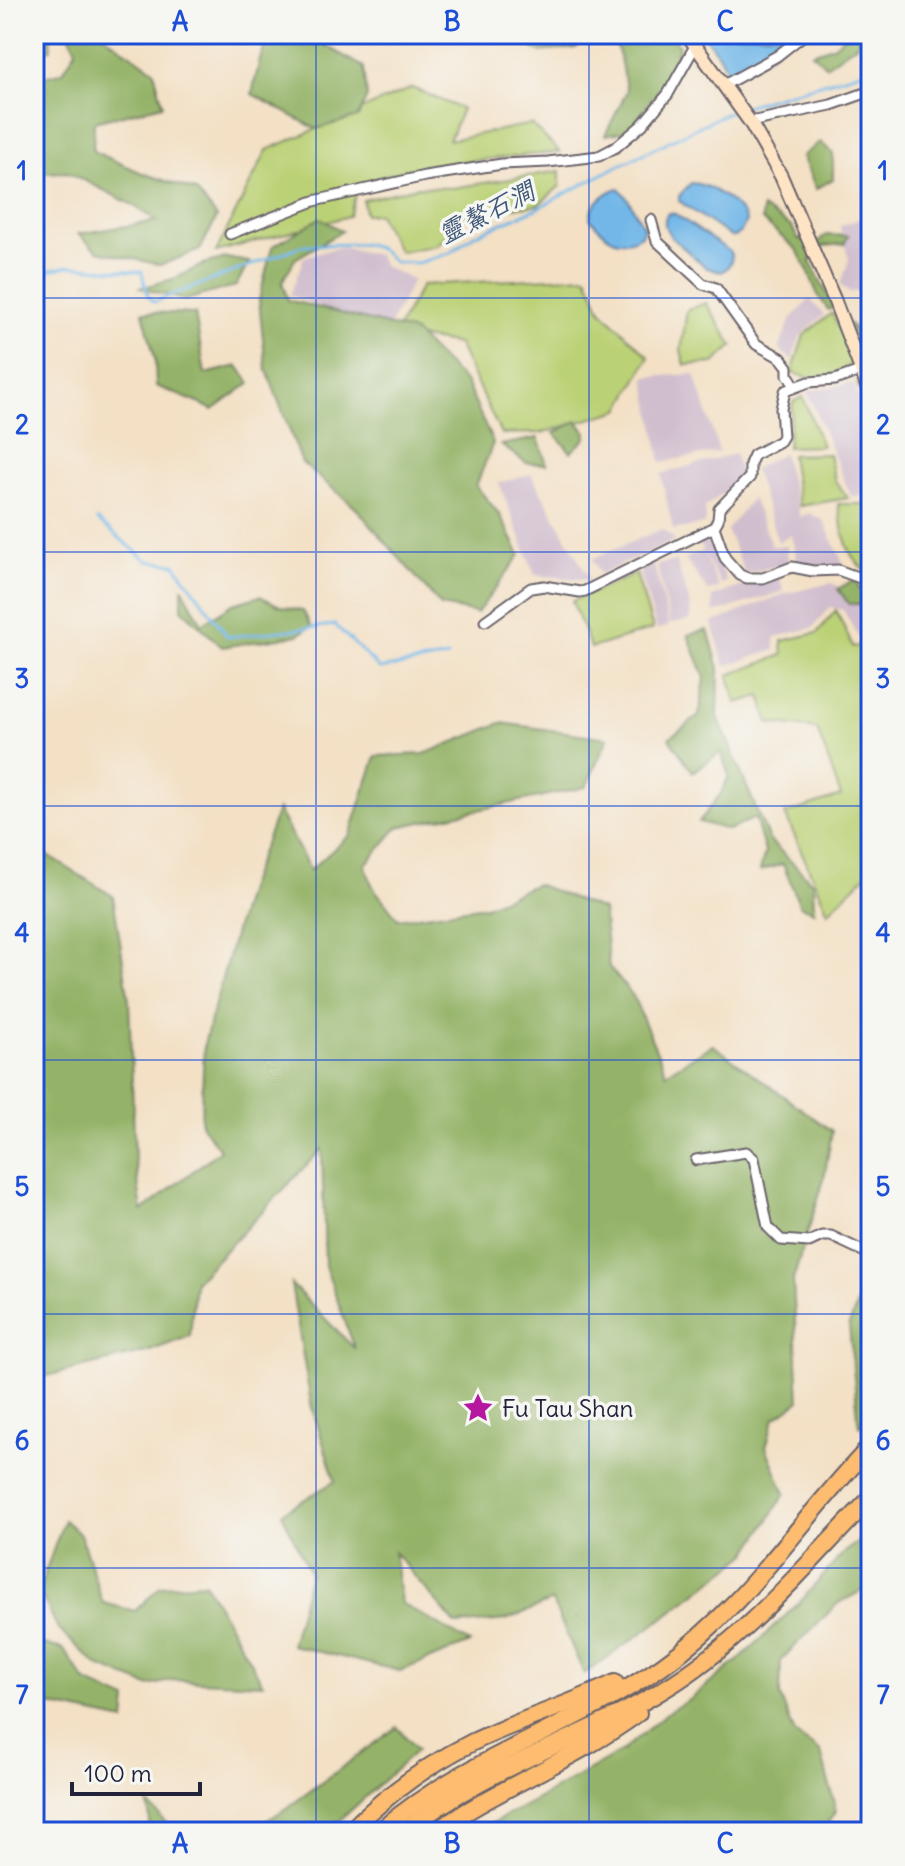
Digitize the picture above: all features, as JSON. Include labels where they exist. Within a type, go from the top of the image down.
[{"type":"highway","points":[[379,1832],[421,1799],[462,1774],[630,1687],[708,1630],[742,1597],[871,1446]]},
{"type":"highway","points":[[404,1832],[468,1789],[615,1717],[681,1678],[747,1625],[871,1498]]},
{"type":"highway","points":[[349,1832],[409,1780],[452,1753],[591,1695],[633,1674],[662,1666]]},
{"type":"highway","points":[[435,1832],[610,1734],[666,1688]]},
{"type":"street","points":[[687,34],[750,122],[788,190],[871,396]]},
{"type":"street","points":[[724,85],[777,56],[805,34]]},
{"type":"street","points":[[230,234],[314,201],[425,176],[502,164],[599,156],[616,147],[642,125],[668,94],[695,46]]},
{"type":"street","points":[[750,122],[831,105],[871,91]]},
{"type":"street","points":[[651,220],[657,241],[703,284],[716,288],[756,344],[781,358],[795,386]]},
{"type":"street","points":[[485,621],[531,588],[544,586],[585,591],[714,527],[719,509],[750,477],[754,455],[780,441],[783,436],[781,409],[785,391],[809,382],[835,380],[860,371]]},
{"type":"street","points":[[714,527],[725,558],[740,575],[747,578],[763,578],[792,567],[813,571],[838,570],[871,582]]},
{"type":"street","points":[[696,1160],[746,1152],[754,1159],[768,1227],[781,1240],[809,1242],[831,1236],[871,1255]]},
{"type":"shaded area","points":[[870,215],[871,290],[850,292],[840,285],[849,260],[840,226]]},
{"type":"shaded area","points":[[339,247],[378,255],[383,266],[413,280],[386,332],[290,295],[304,257]]},
{"type":"shaded area","points":[[810,299],[824,315],[800,336],[792,360],[779,349],[791,319]]},
{"type":"shaded area","points":[[695,374],[719,452],[661,462],[645,377]]},
{"type":"shaded area","points":[[853,383],[871,433],[871,497],[851,496],[807,391]]},
{"type":"shaded area","points":[[783,453],[800,517],[809,513],[823,520],[846,569],[798,565],[791,535],[778,542],[754,469]]},
{"type":"shaded area","points":[[735,454],[741,479],[705,507],[705,524],[673,530],[661,474]]},
{"type":"shaded area","points":[[531,474],[590,580],[535,575],[499,483]]},
{"type":"shaded area","points":[[752,498],[772,546],[787,546],[788,563],[745,574],[727,530]]},
{"type":"shaded area","points":[[662,529],[676,540],[600,574],[592,559]]},
{"type":"shaded area","points":[[708,536],[727,582],[721,584],[703,552],[719,588],[708,591],[685,559],[703,551],[699,542]]},
{"type":"shaded area","points":[[676,561],[689,601],[691,620],[670,624],[657,565]]},
{"type":"shaded area","points":[[654,565],[669,626],[657,630],[639,570]]},
{"type":"shaded area","points":[[777,573],[784,591],[714,613],[712,597]]},
{"type":"shaded area","points":[[831,583],[871,601],[871,639],[861,641],[843,610],[830,607],[813,628],[775,637],[775,650],[725,666],[712,623],[781,595]]},
{"type":"green space","points":[[34,34],[50,34],[51,49],[34,51]]},
{"type":"green space","points":[[69,34],[105,34],[154,70],[163,105],[94,122],[93,151],[142,173],[196,191],[217,217],[200,250],[161,265],[98,251],[78,234],[157,221],[68,172],[34,173],[34,80],[63,72],[76,50]]},
{"type":"green space","points":[[270,34],[315,34],[326,46],[364,67],[367,97],[358,117],[316,129],[252,94]]},
{"type":"green space","points":[[505,34],[591,34],[576,48],[540,52]]},
{"type":"green space","points":[[612,34],[670,34],[679,46],[665,80],[628,131],[605,135],[627,91]]},
{"type":"green space","points":[[846,34],[859,34],[857,44],[826,66],[812,53],[835,45]]},
{"type":"green space","points":[[412,88],[462,109],[449,140],[531,124],[560,152],[419,166],[373,179],[358,188],[349,216],[216,252],[267,150]]},
{"type":"green space","points":[[820,142],[833,153],[833,179],[816,189],[802,156]]},
{"type":"green space","points":[[560,171],[560,186],[538,205],[472,212],[437,245],[399,252],[378,214],[365,214],[363,200],[417,187],[452,188]]},
{"type":"green space","points":[[762,208],[792,227],[798,239],[816,244],[826,235],[848,236],[844,244],[823,246],[810,261],[834,307],[828,310],[797,250],[762,220]]},
{"type":"green space","points":[[320,218],[342,231],[295,259],[282,282],[288,300],[414,332],[466,383],[493,443],[476,486],[500,515],[520,555],[477,613],[441,606],[356,508],[302,463],[266,368],[259,300],[272,247]]},
{"type":"green space","points":[[226,258],[249,262],[236,286],[185,300],[141,288],[176,278],[204,264]]},
{"type":"green space","points":[[587,276],[601,310],[649,357],[620,410],[542,433],[501,434],[458,344],[395,333],[422,285]]},
{"type":"green space","points":[[706,303],[733,346],[714,363],[685,365],[681,350],[687,310]]},
{"type":"green space","points":[[143,312],[195,314],[205,374],[238,366],[250,383],[213,410],[156,386],[155,359]]},
{"type":"green space","points":[[832,313],[853,363],[822,381],[792,373],[804,335]]},
{"type":"green space","points":[[849,323],[863,336],[871,333],[867,352],[871,361],[871,423],[857,384],[865,370]]},
{"type":"green space","points":[[803,397],[822,446],[787,447],[793,402]]},
{"type":"green space","points":[[577,421],[586,432],[586,438],[571,452],[554,433]]},
{"type":"green space","points":[[538,438],[547,464],[526,463],[501,445]]},
{"type":"green space","points":[[829,454],[835,481],[848,498],[799,506],[791,455]]},
{"type":"green space","points":[[838,504],[871,504],[871,575],[850,553]]},
{"type":"green space","points":[[636,574],[653,629],[591,648],[572,601]]},
{"type":"green space","points":[[855,579],[860,590],[871,589],[871,604],[849,604],[838,589]]},
{"type":"green space","points":[[182,587],[202,624],[233,604],[260,596],[280,606],[303,611],[311,626],[298,635],[222,647],[182,609]]},
{"type":"green space","points":[[836,610],[853,647],[871,644],[871,870],[828,912],[785,814],[841,796],[817,729],[769,723],[761,696],[736,703],[729,675],[783,655],[782,641],[817,633]]},
{"type":"green space","points":[[708,630],[719,668],[718,717],[769,840],[813,883],[814,911],[800,906],[783,864],[760,871],[765,852],[755,818],[728,830],[699,822],[721,793],[729,776],[721,752],[693,772],[669,738],[699,716],[705,678],[688,635]]},
{"type":"green space","points":[[501,723],[608,738],[586,787],[398,827],[365,865],[373,887],[398,919],[486,906],[536,884],[603,910],[609,967],[633,996],[666,1073],[713,1045],[832,1131],[824,1179],[793,1280],[799,1401],[774,1419],[766,1447],[785,1494],[747,1554],[584,1674],[552,1601],[506,1620],[456,1625],[394,1552],[401,1603],[470,1643],[400,1671],[291,1645],[310,1573],[282,1513],[335,1481],[311,1404],[291,1284],[355,1349],[325,1266],[322,1149],[195,1282],[190,1336],[150,1351],[34,1379],[34,847],[113,896],[129,1000],[135,1161],[142,1211],[220,1150],[201,1124],[204,1044],[246,892],[278,810],[310,870],[350,835],[376,756],[424,754]]},
{"type":"green space","points":[[870,1268],[871,1414],[859,1426],[849,1326]]},
{"type":"green space","points":[[64,1520],[80,1534],[103,1603],[135,1611],[161,1586],[205,1583],[263,1684],[174,1680],[148,1686],[98,1666],[58,1629],[39,1590]]},
{"type":"green space","points":[[871,1533],[871,1586],[837,1604],[781,1660],[780,1696],[795,1734],[821,1752],[836,1811],[823,1832],[476,1832],[622,1751],[668,1712],[692,1698],[741,1658],[802,1600],[844,1552]]},
{"type":"green space","points":[[34,1644],[63,1649],[86,1682],[127,1700],[125,1721],[50,1705],[34,1673]]},
{"type":"green space","points":[[397,1727],[417,1750],[327,1832],[248,1832],[287,1808]]},
{"type":"green space","points":[[148,1804],[175,1832],[151,1832]]},
{"type":"water","points":[[703,34],[793,34],[755,65],[729,75]]},
{"type":"water","points":[[691,183],[715,191],[731,201],[746,221],[739,234],[731,237],[679,201],[679,196]]},
{"type":"water","points":[[619,188],[644,228],[641,235],[625,241],[612,239],[590,218],[600,199]]},
{"type":"water","points":[[668,213],[675,214],[729,251],[731,260],[726,268],[721,272],[707,268],[671,237],[665,226]]},
{"type":"waterway","name":"靈鰲石澗","points":[[742,107],[871,69]]},
{"type":"waterway","name":"靈鰲石澗","points":[[34,274],[68,266],[142,272],[148,296],[154,302],[304,245],[367,244],[381,250],[394,262],[418,263],[450,253],[474,235],[536,209],[735,109]]},
{"type":"waterway","points":[[97,520],[148,561],[175,564],[228,637],[335,625],[380,669],[448,657]]},
{"type":"place","name":"Fu Tau Shan","points":[[478,1408]]}]
